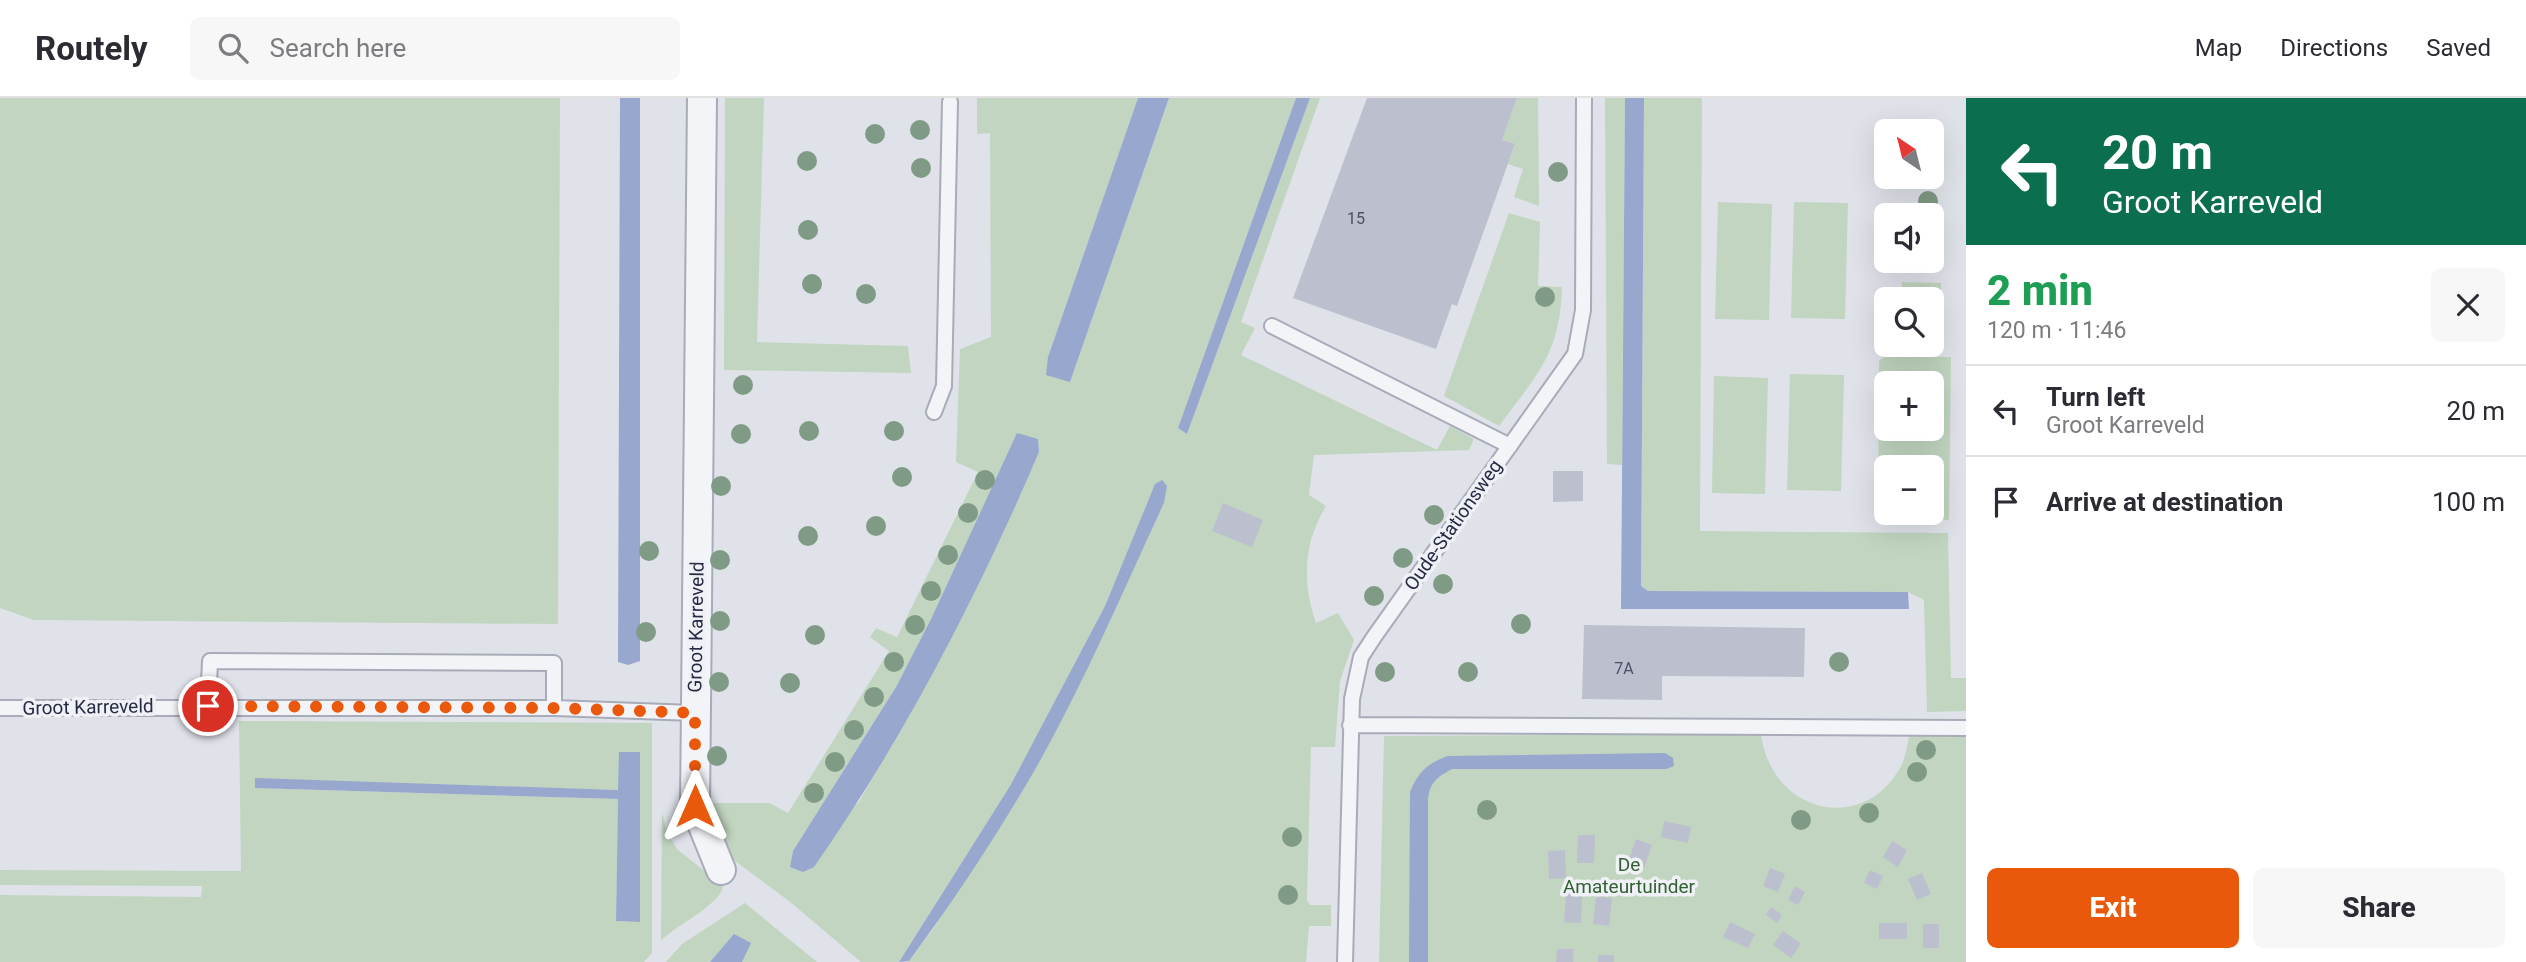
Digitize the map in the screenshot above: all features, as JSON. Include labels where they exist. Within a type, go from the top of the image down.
[{"type":"street","name":"Groot Karreveld","points":[[695,713],[702,98]]},
{"type":"street","points":[[695,713],[695,806],[721,870]]},
{"type":"lane","name":"Oude-Stationsweg","points":[[1345,962],[1350,725],[1354,686],[1362,657],[1575,354],[1583,310],[1584,98]]},
{"type":"lane","points":[[934,412],[944,386],[950,102]]},
{"type":"lane","points":[[1272,326],[1510,446]]},
{"type":"lane","points":[[208,706],[210,661],[223,661],[554,663],[554,708]]},
{"type":"lane","name":"Groot Karreveld","points":[[0,708],[554,708],[695,713]]},
{"type":"lane","points":[[1350,725],[1966,727]]},
{"type":"green space","points":[[0,98],[560,98],[558,624],[34,620],[0,608]]},
{"type":"green space","points":[[725,98],[764,98],[757,342],[908,346],[911,373],[724,370]]},
{"type":"green space","points":[[977,98],[1138,98],[1048,357],[1070,382],[1169,98],[1296,98],[1178,428],[1187,434],[1310,98],[1320,98],[1241,322],[1255,328],[1241,355],[1437,450],[1450,426],[1474,439],[1469,450],[1314,455],[1309,495],[1326,506],[1318,520],[1309,549],[1307,578],[1311,608],[1316,623],[1338,613],[1354,640],[1340,681],[1335,747],[1311,747],[1307,900],[1310,905],[1331,905],[1331,926],[1309,926],[1306,962],[908,962],[934,928],[1082,679],[1164,503],[1167,486],[1155,484],[1105,606],[1010,786],[899,962],[861,962],[789,901],[735,861],[717,842],[705,803],[769,803],[788,813],[889,651],[870,637],[876,628],[897,637],[978,472],[956,462],[960,349],[991,337],[990,133],[977,134]],"holes":[[[1017,434],[1038,439],[1039,452],[968,606],[859,802],[790,867],[793,851],[896,687],[932,617]]]},
{"type":"green space","points":[[1517,98],[1538,98],[1539,206],[1514,197],[1523,169],[1508,164],[1515,145],[1502,140]]},
{"type":"green space","points":[[1605,98],[1625,98],[1622,465],[1607,464]]},
{"type":"green space","points":[[1644,98],[1702,98],[1700,531],[1948,533],[1951,678],[1966,678],[1966,711],[1927,712],[1924,600],[1908,592],[1648,591],[1641,586]]},
{"type":"green space","points":[[1718,202],[1772,204],[1769,320],[1715,319]]},
{"type":"green space","points":[[1794,202],[1848,203],[1845,319],[1791,318]]},
{"type":"green space","points":[[1509,213],[1540,222],[1538,286],[1562,287],[1557,330],[1551,347],[1535,377],[1499,426],[1444,396]]},
{"type":"green space","points":[[1902,282],[1941,283],[1941,287],[1902,287]]},
{"type":"green space","points":[[1884,357],[1951,357],[1949,520],[1944,520],[1944,455],[1878,455],[1878,441],[1944,441],[1944,371],[1879,371],[1879,361]]},
{"type":"green space","points":[[1790,374],[1844,375],[1841,491],[1787,490]]},
{"type":"green space","points":[[1714,376],[1768,378],[1765,494],[1712,493]]},
{"type":"green space","points":[[239,721],[652,723],[652,953],[644,962],[0,962],[0,895],[201,897],[202,886],[0,885],[0,870],[241,871]],"holes":[[[255,779],[618,790],[639,922],[616,921],[618,799],[256,788]]]},
{"type":"green space","name":"De Amateurtuinder","points":[[1761,734],[1768,761],[1782,782],[1800,797],[1821,806],[1843,807],[1865,802],[1885,788],[1903,762],[1910,734],[1966,734],[1966,962],[1379,962],[1384,736]]},
{"type":"green space","points":[[662,812],[667,832],[677,849],[723,886],[715,900],[661,941]]},
{"type":"green space","points":[[745,903],[817,962],[742,962],[750,943],[734,935],[710,962],[666,962],[682,944]]},
{"type":"water","points":[[620,98],[640,98],[640,661],[628,665],[618,662]]},
{"type":"water","points":[[1138,98],[1169,98],[1070,382],[1046,375],[1048,357]]},
{"type":"water","points":[[1296,98],[1310,98],[1187,434],[1178,428]]},
{"type":"water","points":[[1625,98],[1644,98],[1641,586],[1648,591],[1908,592],[1909,609],[1621,609]]},
{"type":"water","points":[[1017,433],[1038,439],[1039,452],[990,560],[937,666],[878,768],[814,867],[803,872],[790,867],[793,851],[896,687],[932,617]]},
{"type":"water","points":[[1162,480],[1167,486],[1164,503],[1055,734],[959,890],[909,961],[899,962],[1010,786],[1105,606],[1155,484]]},
{"type":"water","points":[[619,752],[640,752],[640,922],[616,921],[618,799],[255,788],[255,778],[618,790]]},
{"type":"water","points":[[1665,753],[1673,758],[1674,766],[1666,769],[1452,769],[1438,778],[1432,785],[1428,801],[1428,962],[1409,962],[1410,792],[1416,779],[1429,765],[1448,756]]},
{"type":"water","points":[[734,934],[751,943],[742,962],[710,962]]},
{"type":"building","points":[[1367,98],[1517,98],[1502,140],[1515,144],[1457,306],[1452,304],[1436,349],[1293,298]]},
{"type":"building","points":[[1553,471],[1583,471],[1583,501],[1553,502]]},
{"type":"building","points":[[1223,503],[1263,520],[1252,547],[1212,531]]},
{"type":"building","points":[[1584,625],[1805,628],[1804,677],[1662,676],[1662,700],[1582,699]]},
{"type":"building","points":[[1664,821],[1691,827],[1688,843],[1661,837]]},
{"type":"building","points":[[1578,835],[1595,835],[1594,863],[1577,863]]},
{"type":"building","points":[[1636,839],[1652,845],[1644,868],[1628,862]]},
{"type":"building","points":[[1892,841],[1907,850],[1898,867],[1883,857]]},
{"type":"building","points":[[1565,850],[1566,878],[1549,879],[1548,851]]},
{"type":"building","points":[[1770,868],[1785,874],[1778,892],[1763,886]]},
{"type":"building","points":[[1870,870],[1883,876],[1877,889],[1864,883]]},
{"type":"building","points":[[1922,873],[1931,894],[1917,900],[1908,879]]},
{"type":"building","points":[[1795,886],[1805,892],[1798,905],[1788,900]]},
{"type":"building","points":[[1566,894],[1582,895],[1581,923],[1564,922]]},
{"type":"building","points":[[1596,897],[1612,898],[1609,926],[1593,924]]},
{"type":"building","points":[[1771,907],[1782,915],[1777,923],[1766,915]]},
{"type":"building","points":[[1730,922],[1755,934],[1748,948],[1723,937]]},
{"type":"building","points":[[1879,923],[1907,923],[1907,939],[1879,939]]},
{"type":"building","points":[[1923,924],[1939,924],[1939,948],[1923,948]]},
{"type":"building","points":[[1783,931],[1801,944],[1791,958],[1773,945]]},
{"type":"building","points":[[1557,949],[1574,949],[1573,962],[1556,962]]},
{"type":"building","points":[[1598,955],[1614,955],[1614,962],[1598,962]]},
{"type":"route","points":[[208,706],[554,708],[695,713],[695,806]]}]
